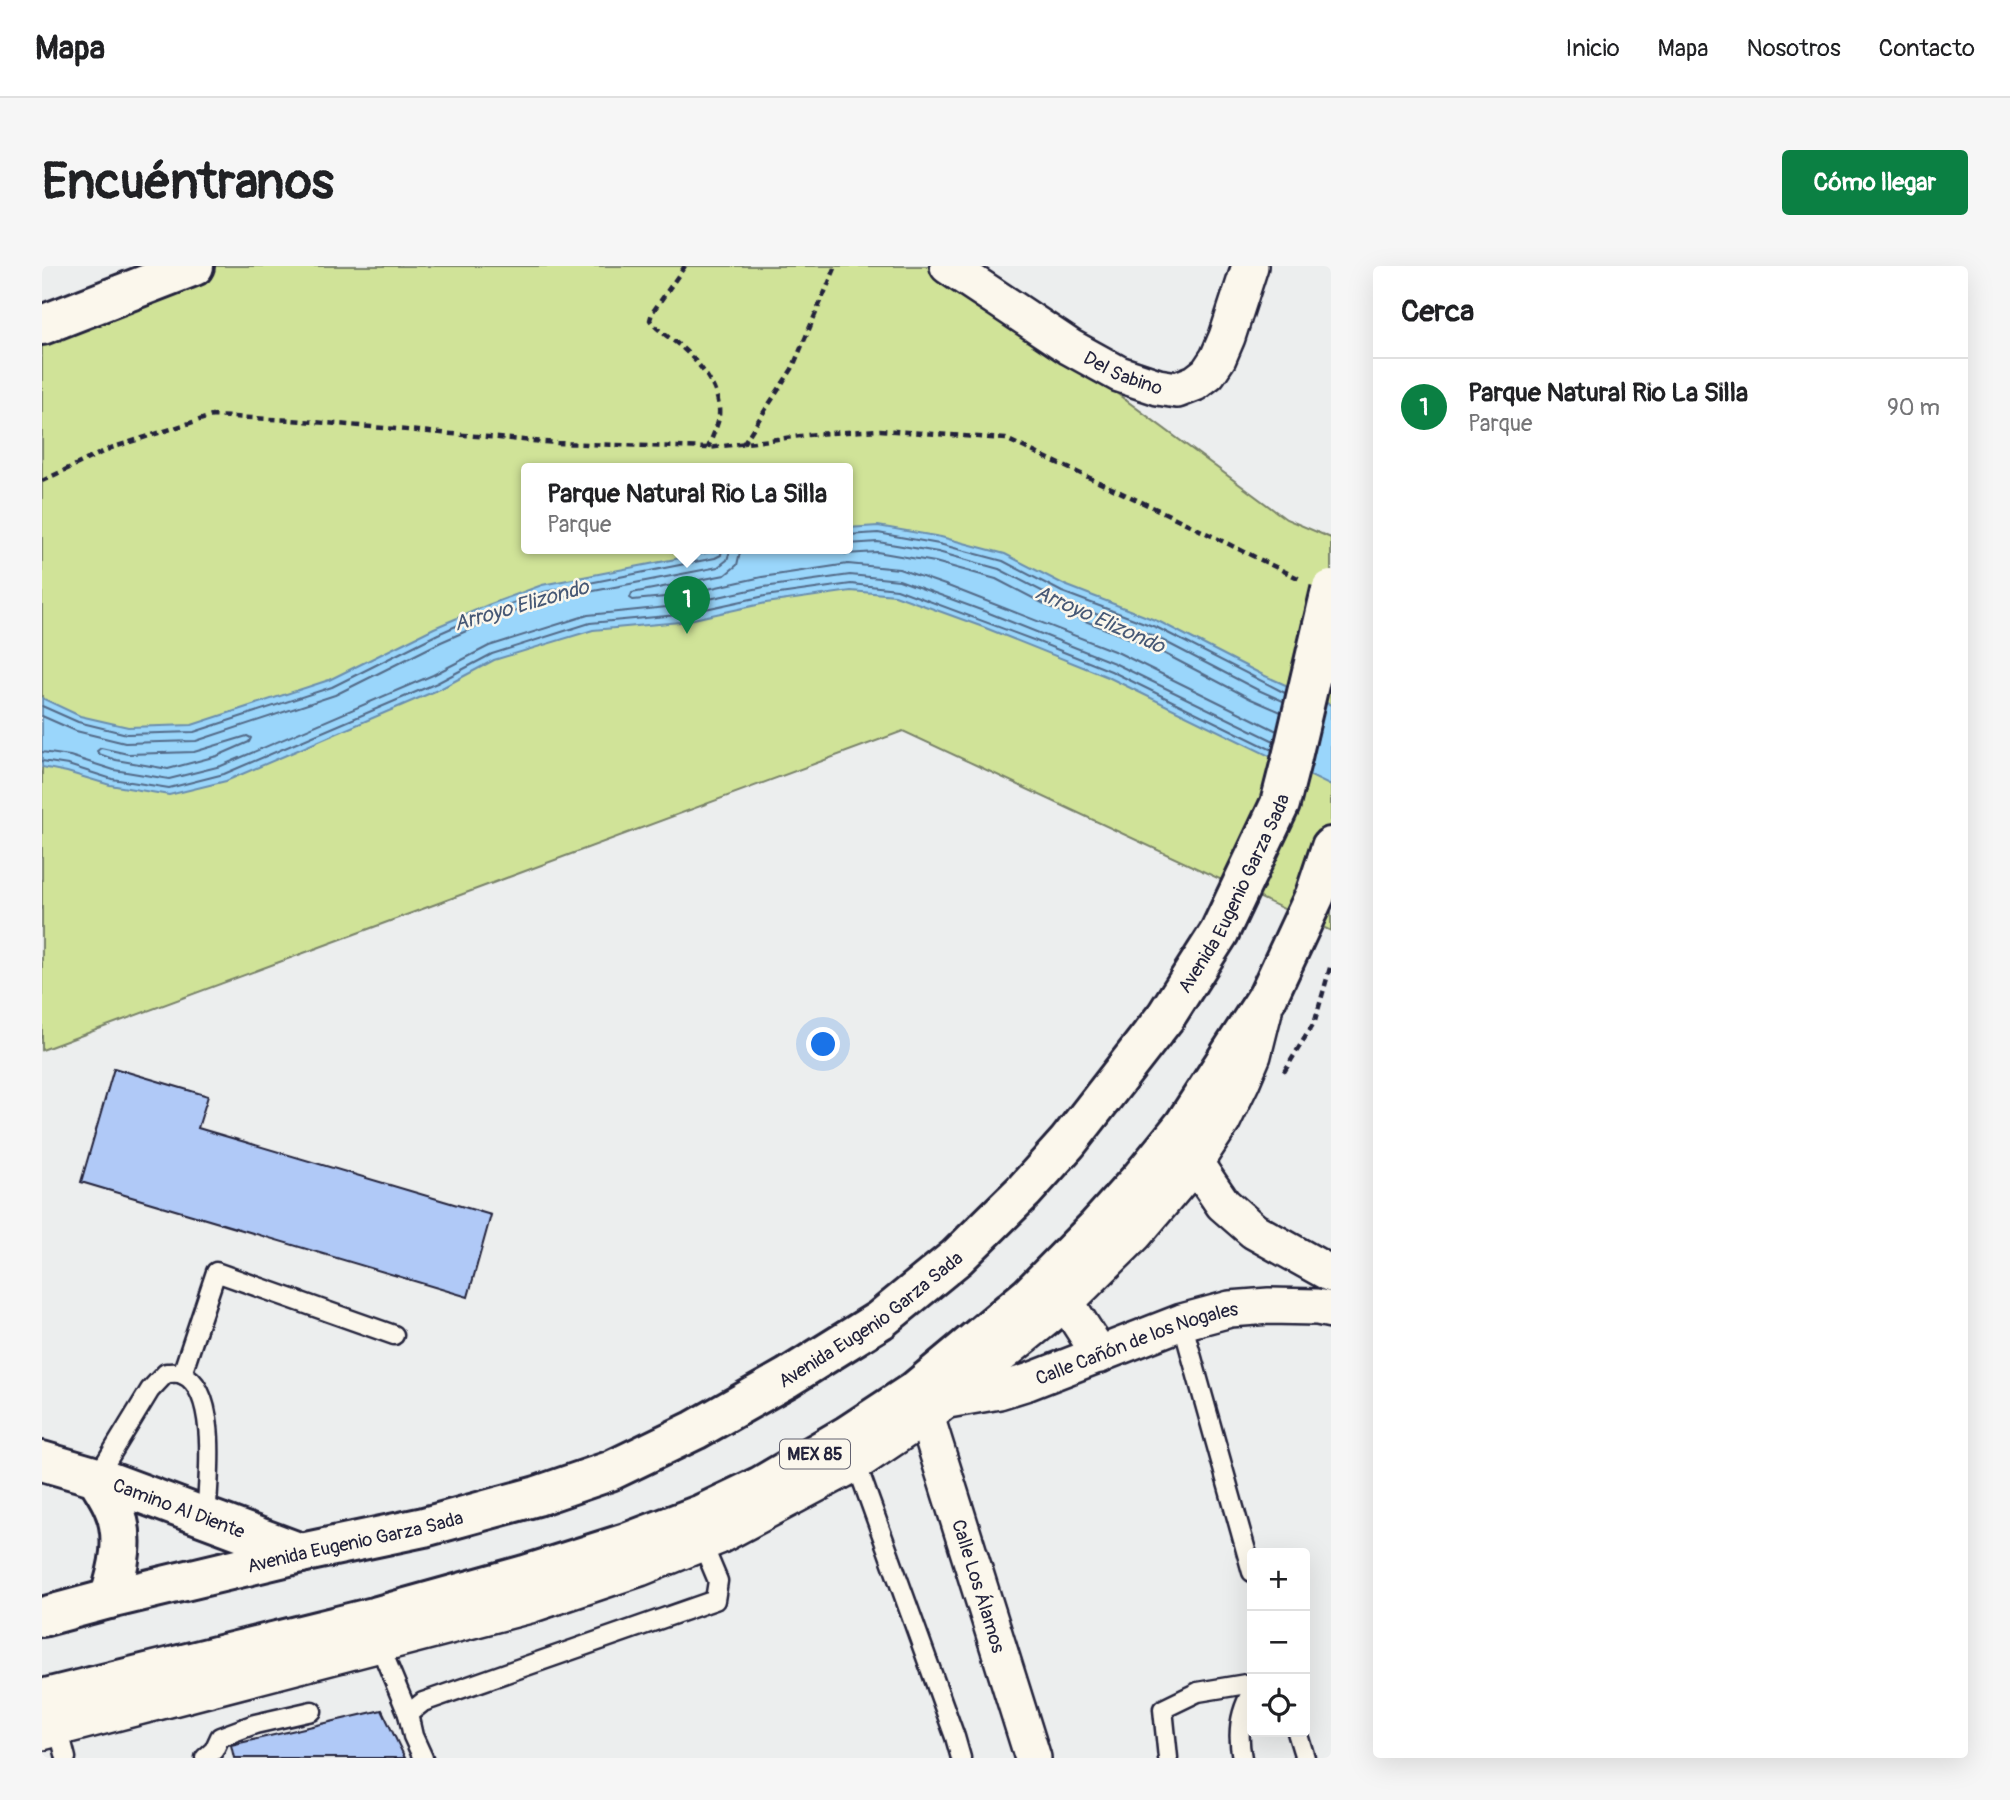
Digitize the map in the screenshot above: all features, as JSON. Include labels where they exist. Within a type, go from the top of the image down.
[{"type":"main road","points":[[42,325],[194,266]]},
{"type":"main road","name":"Avenida Eugenio Garza Sada","points":[[42,1617],[301,1553],[424,1527],[537,1496],[610,1471],[695,1430],[787,1378],[890,1312],[957,1257],[1024,1191],[1068,1142],[1166,1016],[1219,933],[1280,804],[1331,590]]},
{"type":"main road","name":"MEX 85","points":[[52,1729],[374,1616],[525,1575],[626,1543],[702,1514],[761,1486],[848,1435],[915,1391],[1029,1296],[1097,1227],[1184,1125],[1268,996],[1315,894],[1331,847]]},
{"type":"main road","name":"Camino Al Diente","points":[[42,1461],[97,1477],[301,1553]]},
{"type":"main road","name":"Camino Al Diente","points":[[97,1477],[114,1508],[120,1530],[121,1552],[109,1599]]},
{"type":"street","name":"Del Sabino","points":[[965,271],[1070,347],[1119,374],[1158,387],[1177,390],[1195,383],[1208,373],[1218,358],[1250,266]]},
{"type":"street","points":[[52,1729],[530,1605],[640,1568],[717,1537],[856,1463],[935,1408],[1066,1302],[1135,1234],[1195,1163],[1222,1122],[1253,1055],[1268,996]]},
{"type":"street","points":[[1195,1163],[1223,1204],[1254,1231],[1331,1274]]},
{"type":"street","points":[[1066,1302],[1100,1355]]},
{"type":"street","name":"Calle Cañón de los Nogales","points":[[935,1408],[1039,1379],[1182,1322],[1230,1309],[1269,1306],[1331,1310]]},
{"type":"street","name":"Calle Los Álamos","points":[[935,1408],[1033,1758]]},
{"type":"lane","points":[[182,1374],[216,1272],[394,1335]]},
{"type":"lane","points":[[1182,1322],[1247,1554]]},
{"type":"lane","points":[[97,1477],[150,1390],[166,1373],[182,1374],[199,1388],[208,1418],[209,1474],[206,1518]]},
{"type":"lane","points":[[856,1463],[961,1758]]},
{"type":"lane","points":[[408,1714],[423,1702],[715,1600],[718,1581],[702,1543]]},
{"type":"lane","points":[[379,1644],[423,1758]]},
{"type":"lane","points":[[1168,1758],[1163,1709],[1198,1692],[1247,1684]]},
{"type":"lane","points":[[1242,1758],[1239,1720],[1247,1703]]},
{"type":"lane","points":[[205,1758],[214,1750],[220,1737],[255,1724],[312,1711]]},
{"type":"lane","points":[[1299,1737],[1305,1758]]},
{"type":"path","points":[[685,266],[652,313],[650,320],[703,368],[716,396],[718,420],[708,448]]},
{"type":"path","points":[[743,444],[792,369],[836,266]]},
{"type":"path","points":[[42,481],[111,448],[212,416],[291,419],[557,443],[708,448],[816,434],[880,430],[1006,439],[1276,566]]},
{"type":"green space","points":[[194,266],[945,266],[1286,519],[1331,538],[1331,931],[903,731],[42,1050],[42,325]]},
{"type":"water","name":"Arroyo Elizondo","points":[[878,526],[941,537],[1005,554],[1065,585],[1160,622],[1263,675],[1331,705],[1331,786],[1108,677],[895,595],[851,591],[766,603],[680,622],[593,630],[494,660],[440,689],[226,781],[169,795],[110,785],[42,767],[42,698],[80,716],[128,727],[192,725],[329,680],[434,628],[542,585],[701,554],[853,554],[853,528]]},
{"type":"building","points":[[114,1068],[208,1096],[198,1128],[491,1215],[468,1297],[81,1182]]},
{"type":"building","points":[[382,1710],[405,1758],[234,1758],[231,1745]]},
{"type":"place","name":"Parque Natural Rio La Silla","points":[[687,634]]}]
